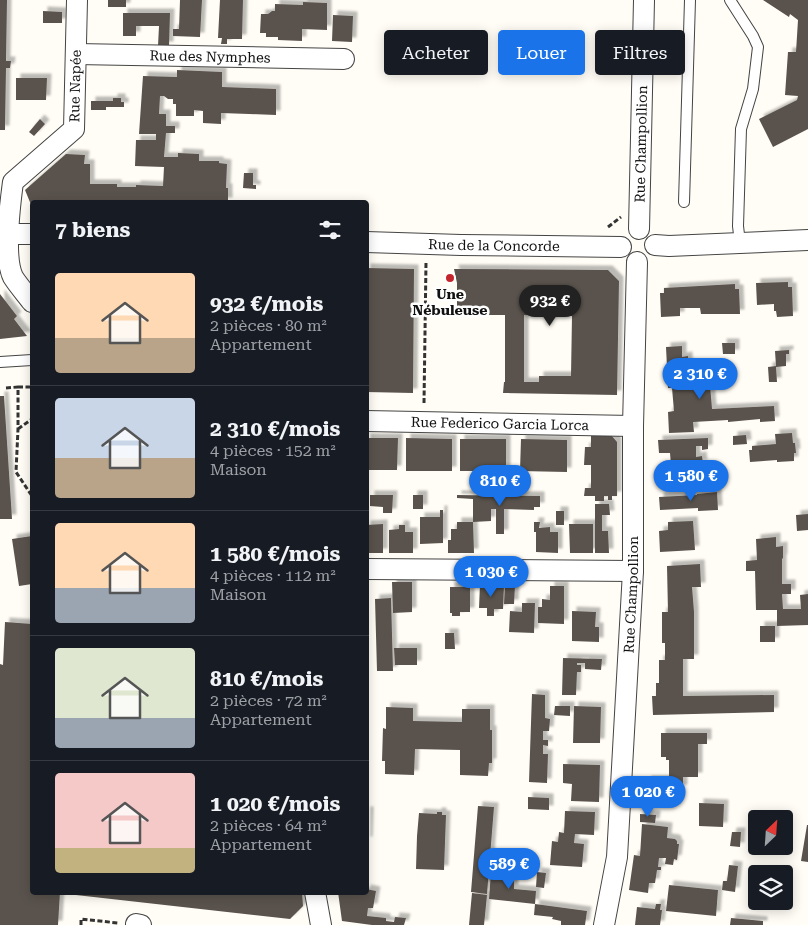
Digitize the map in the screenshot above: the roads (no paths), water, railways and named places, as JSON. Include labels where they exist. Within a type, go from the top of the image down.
[{"type":"street","name":"Rue Napée","points":[[30,299],[13,276],[4,234],[13,182],[74,129],[77,0]]},
{"type":"street","name":"Rue Champollion","points":[[639,221],[644,0]]},
{"type":"street","name":"Rue des Nymphes","points":[[76,54],[344,59]]},
{"type":"street","points":[[639,221],[652,237],[654,245],[652,254],[646,260],[637,262],[629,260],[623,254],[621,240],[639,221]]},
{"type":"street","points":[[4,234],[30,234]]},
{"type":"street","points":[[654,245],[808,240]]},
{"type":"street","name":"Rue de la Concorde","points":[[369,242],[621,247]]},
{"type":"street","name":"Rue Champollion","points":[[604,925],[617,857],[633,571],[633,426],[637,262]]},
{"type":"street","name":"Rue Federico Garcia Lorca","points":[[369,421],[633,426]]},
{"type":"street","points":[[369,569],[633,571]]},
{"type":"street","points":[[316,895],[321,925]]},
{"type":"street","points":[[136,924],[141,925]]},
{"type":"lane","points":[[684,202],[690,0]]},
{"type":"lane","points":[[730,0],[758,47],[753,89],[741,129],[738,226],[740,243]]},
{"type":"lane","points":[[0,362],[30,360]]},
{"type":"place","name":"Une Nébuleuse","points":[[450,278]]}]
